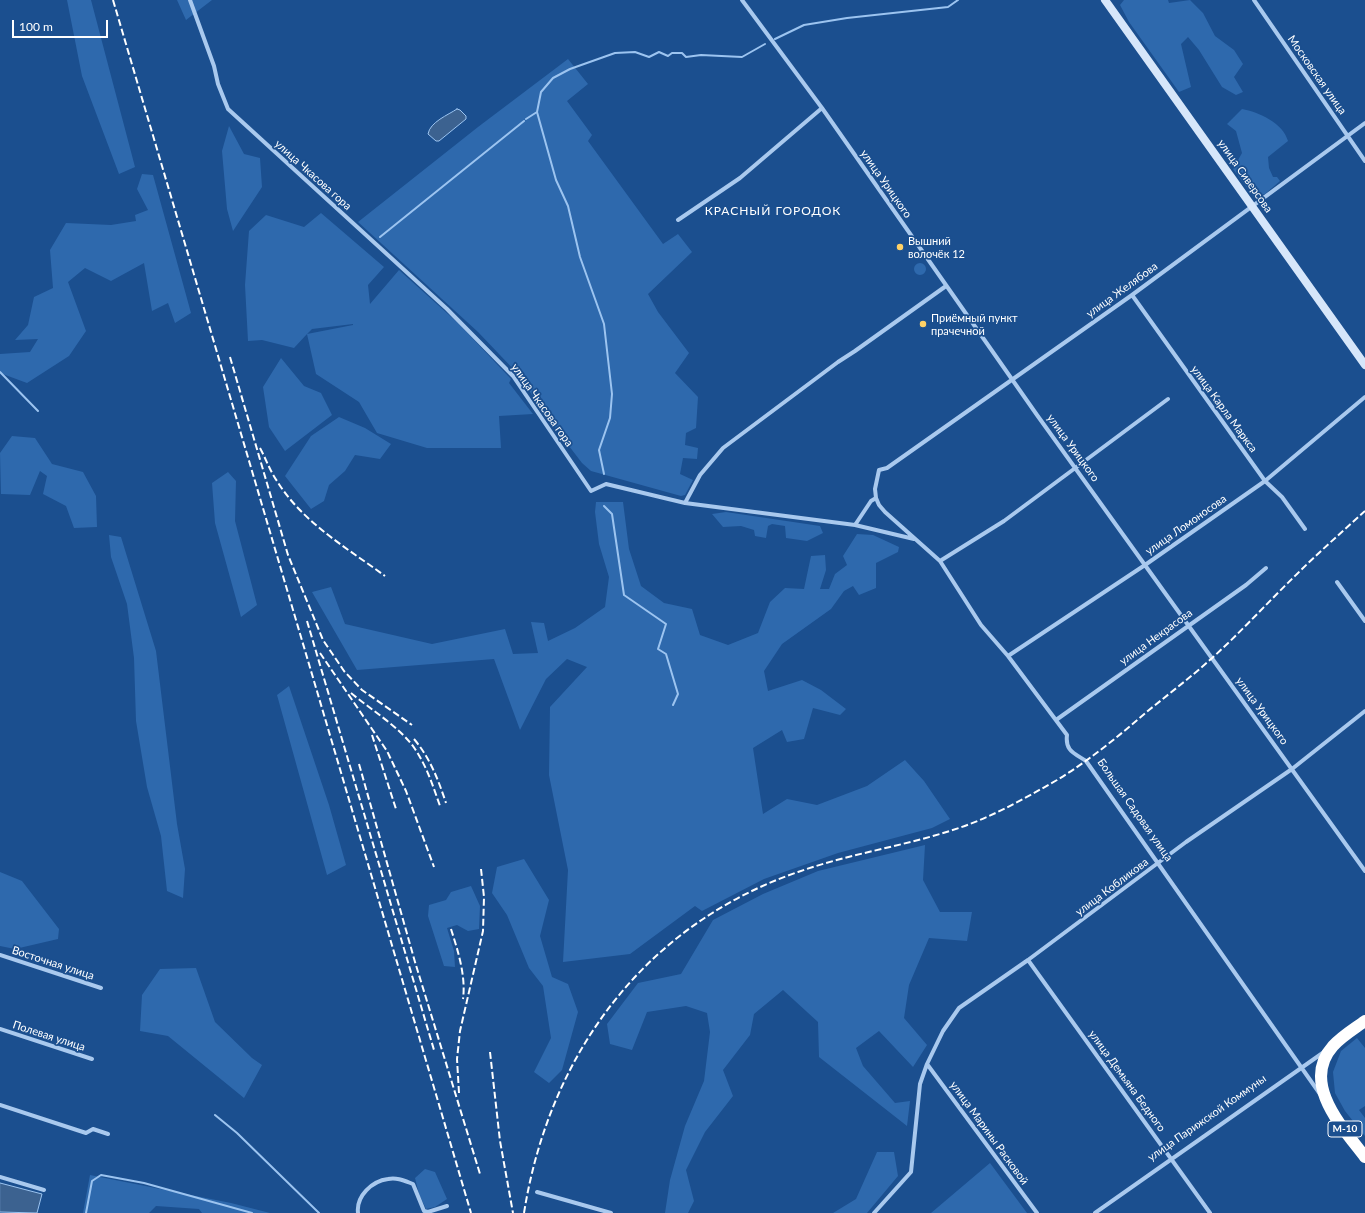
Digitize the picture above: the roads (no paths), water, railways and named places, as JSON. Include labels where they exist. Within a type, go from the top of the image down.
[{"type":"highway","name":"улица Парижской Коммуны","points":[[1322,1071],[1327,1056],[1334,1044],[1365,1021]]},
{"type":"highway","name":"Большая Садовая улица","points":[[1322,1071],[1322,1086],[1327,1104],[1365,1158]]},
{"type":"street","name":"улица Чкасова гора","points":[[190,0],[214,66],[218,84],[228,109],[447,309],[513,376],[591,491],[606,484],[685,503],[855,525],[916,540]]},
{"type":"street","name":"улица Урицкого","points":[[742,0],[767,36],[822,108],[946,286],[1365,871]]},
{"type":"street","name":"улица Сиверсова","points":[[1105,0],[1365,365]]},
{"type":"street","name":"Московская улица","points":[[1254,0],[1365,161]]},
{"type":"street","points":[[678,220],[740,178],[822,108]]},
{"type":"street","name":"улица Желябова","points":[[876,498],[876,479],[879,470],[887,468],[1132,295],[1365,123]]},
{"type":"street","points":[[685,503],[700,475],[723,448],[838,362],[856,352],[946,286]]},
{"type":"street","name":"улица Карла Маркса","points":[[1132,295],[1265,481],[1282,497],[1305,529]]},
{"type":"street","name":"улица Ломоносова","points":[[1008,656],[1145,565],[1265,481],[1365,397]]},
{"type":"street","points":[[940,561],[1004,521],[1168,399]]},
{"type":"street","points":[[855,525],[871,501],[876,498]]},
{"type":"street","name":"Большая Садовая улица","points":[[876,498],[885,512],[940,561],[981,625],[1008,656],[1067,735],[1066,744],[1070,751],[1086,762],[1105,788],[1327,1104]]},
{"type":"street","name":"улица Некрасова","points":[[1056,720],[1246,585],[1266,568]]},
{"type":"street","points":[[1337,582],[1365,621]]},
{"type":"street","name":"улица Кобликова","points":[[874,1213],[911,1172],[920,1084],[927,1064],[943,1031],[959,1008],[1028,960],[1157,864],[1292,769],[1365,711]]},
{"type":"street","name":"Восточная улица","points":[[0,955],[100,988]]},
{"type":"street","name":"улица Демьяна Бедного","points":[[1028,960],[1210,1213]]},
{"type":"street","name":"Полевая улица","points":[[0,1029],[92,1059]]},
{"type":"street","name":"улица Парижской Коммуны","points":[[1095,1213],[1334,1044]]},
{"type":"street","name":"улица Марины Расковой","points":[[927,1064],[1037,1213]]},
{"type":"street","points":[[0,1105],[86,1133],[93,1129],[108,1134]]},
{"type":"street","points":[[0,1178],[44,1190]]},
{"type":"street","points":[[358,1213],[357,1205],[362,1195],[373,1185],[388,1178],[400,1179],[412,1184],[424,1211],[428,1212],[447,1206]]},
{"type":"street","points":[[537,1192],[611,1213]]},
{"type":"waterway","points":[[775,39],[804,25],[847,18],[948,7],[958,0]]},
{"type":"waterway","points":[[604,474],[599,450],[610,418],[612,394],[604,324],[580,257],[568,206],[556,180],[537,112],[541,92],[553,78],[570,69],[615,53],[635,52],[649,57],[659,52],[668,56],[672,53],[682,53],[686,57],[701,55],[742,57],[765,44]]},
{"type":"waterway","points":[[526,119],[537,112]]},
{"type":"waterway","points":[[380,237],[524,121]]},
{"type":"waterway","points":[[0,372],[38,411]]},
{"type":"waterway","points":[[604,506],[612,514],[624,595],[666,624],[658,649],[666,654],[678,694],[673,705]]},
{"type":"waterway","points":[[215,1115],[237,1133],[319,1213]]},
{"type":"waterway","points":[[86,1213],[92,1181],[101,1175],[144,1183],[252,1213]]},
{"type":"railway","points":[[113,0],[471,1213]]},
{"type":"railway","points":[[230,357],[288,555],[323,640],[344,671],[362,690],[412,725]]},
{"type":"railway","points":[[260,448],[270,469],[287,496],[299,509],[326,533],[385,576]]},
{"type":"railway","points":[[524,1213],[537,1155],[556,1101],[581,1050],[613,1003],[650,962],[694,925],[743,895],[798,872],[841,859],[927,838],[970,824],[1004,809],[1057,780],[1104,747],[1203,666],[1305,566],[1365,511]]},
{"type":"railway","points":[[307,621],[434,1050]]},
{"type":"railway","points":[[320,653],[387,751],[406,791],[434,867]]},
{"type":"railway","points":[[351,693],[394,726],[409,741],[426,770],[440,806]]},
{"type":"railway","points":[[372,735],[396,809]]},
{"type":"railway","points":[[414,739],[420,746],[433,769],[446,803]]},
{"type":"railway","points":[[359,764],[415,962],[480,1174]]},
{"type":"railway","points":[[459,1093],[457,1059],[460,1031],[483,931],[484,897],[481,869]]},
{"type":"railway","points":[[451,929],[459,955],[464,990],[463,999]]},
{"type":"railway","points":[[490,1052],[500,1141],[513,1213]]},
{"type":"place","name":"Вышний волочёк 12","points":[[900,247]]},
{"type":"place","name":"Приёмный пункт прачечной","points":[[923,324]]},
{"type":"district","name":"КРАСНЫЙ ГОРОДОК","points":[[773,211]]}]
